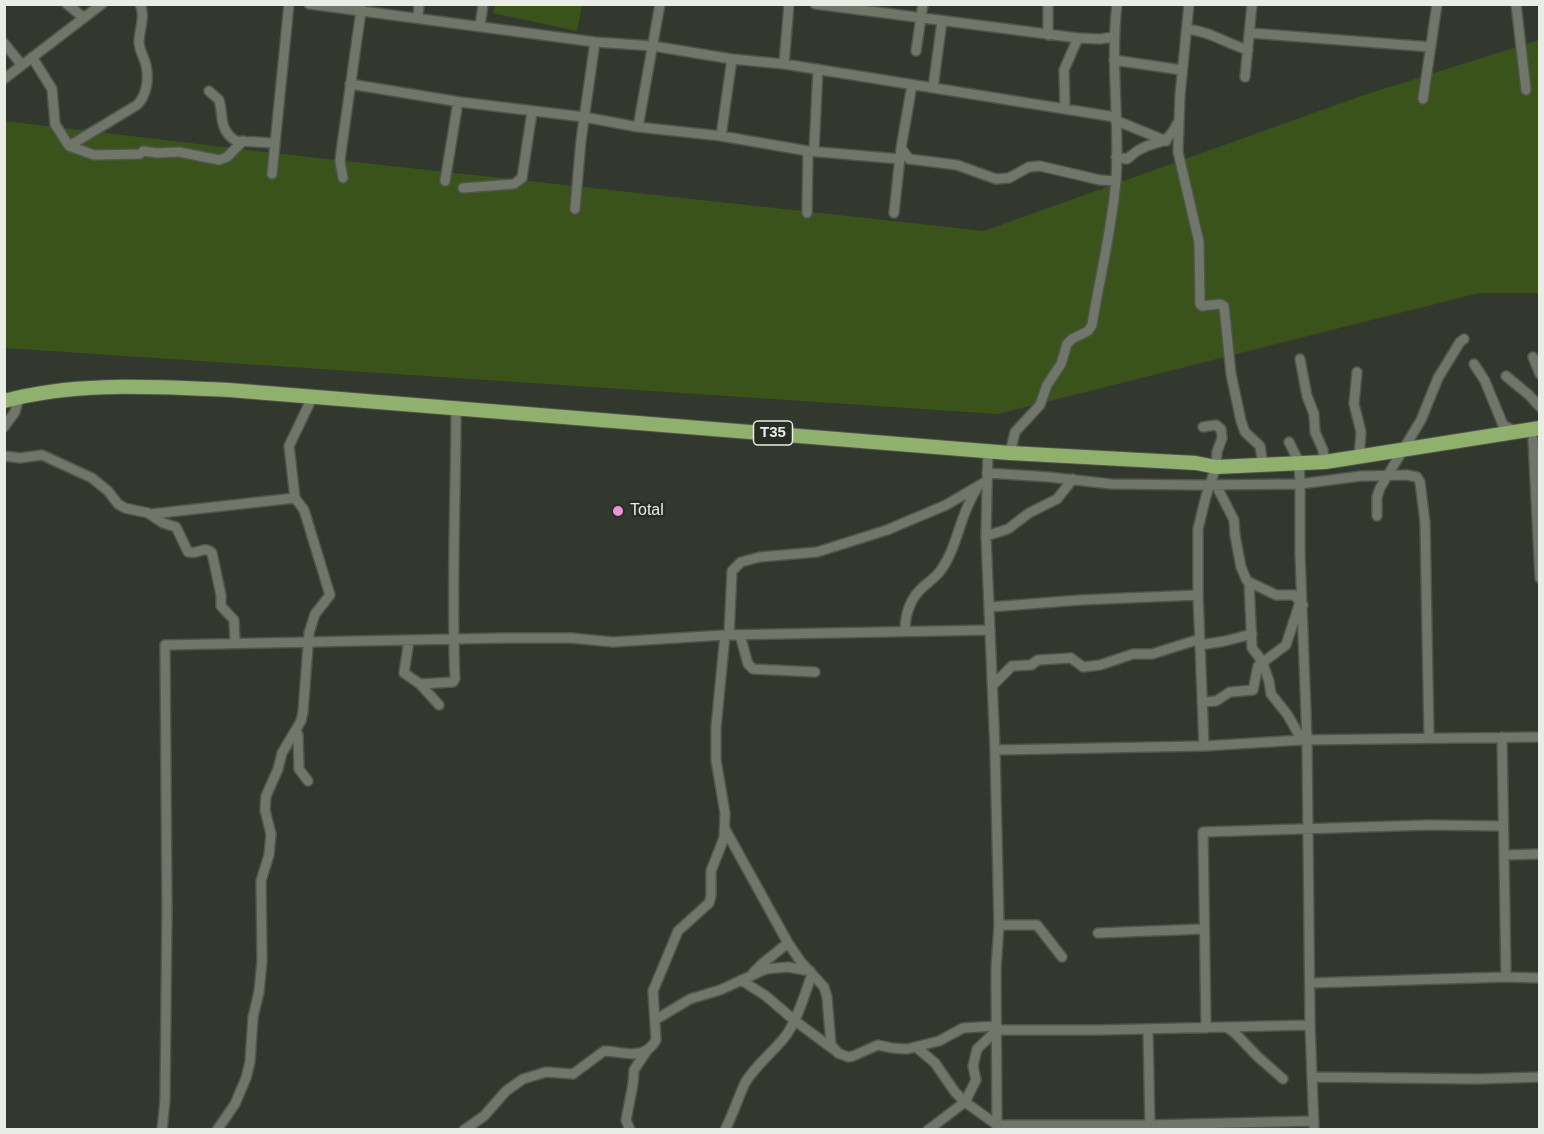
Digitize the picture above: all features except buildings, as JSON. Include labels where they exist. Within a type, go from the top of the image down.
[{"type":"highway","name":"T35","points":[[4,401],[77,388],[154,387],[229,390],[1010,453],[1196,463],[1216,467],[1325,462],[1531,435]]},
{"type":"street","points":[[67,4],[84,18]]},
{"type":"street","points":[[4,79],[102,4]]},
{"type":"street","points":[[69,146],[137,105],[144,96],[147,88],[147,72],[139,43],[142,11],[140,4]]},
{"type":"street","points":[[272,174],[289,4]]},
{"type":"street","points":[[309,4],[361,8],[595,42],[653,46],[732,59],[784,64],[1065,109],[1115,118],[1165,141],[1178,152]]},
{"type":"street","points":[[418,18],[419,4]]},
{"type":"street","points":[[480,26],[483,4]]},
{"type":"street","points":[[638,127],[660,4]]},
{"type":"street","points":[[784,64],[789,4]]},
{"type":"street","points":[[815,4],[887,9],[920,18],[1048,35],[1100,39],[1113,37]]},
{"type":"street","points":[[916,51],[923,4]]},
{"type":"street","points":[[1048,4],[1048,35]]},
{"type":"street","points":[[1010,453],[1015,432],[1040,405],[1047,385],[1061,364],[1067,344],[1088,331],[1092,325],[1111,231],[1116,181],[1113,37],[1118,4]]},
{"type":"street","points":[[1189,4],[1182,70],[1178,152],[1199,242],[1200,304],[1202,306],[1220,304],[1224,306],[1231,375],[1241,421],[1245,432],[1258,442],[1263,465]]},
{"type":"street","points":[[1245,77],[1252,4]]},
{"type":"street","points":[[1424,99],[1437,4]]},
{"type":"street","points":[[1516,4],[1526,90]]},
{"type":"street","points":[[343,178],[341,152],[361,8]]},
{"type":"street","points":[[933,88],[942,21]]},
{"type":"street","points":[[1186,30],[1210,33],[1230,44],[1248,50]]},
{"type":"street","points":[[1250,33],[1431,47]]},
{"type":"street","points":[[1065,109],[1064,70],[1078,38]]},
{"type":"street","points":[[575,209],[584,117],[595,42]]},
{"type":"street","points":[[4,43],[21,64]]},
{"type":"street","points":[[32,57],[52,89],[55,124],[69,146],[94,155],[180,152],[219,160],[224,159],[243,141]]},
{"type":"street","points":[[722,136],[732,59]]},
{"type":"street","points":[[1114,60],[1182,70]]},
{"type":"street","points":[[807,213],[818,69]]},
{"type":"street","points":[[350,84],[458,102],[584,117],[638,127],[722,136],[811,151],[900,159]]},
{"type":"street","points":[[894,213],[901,148],[912,85]]},
{"type":"street","points":[[209,91],[220,102],[223,127],[234,140],[275,143]]},
{"type":"street","points":[[445,182],[458,102]]},
{"type":"street","points":[[463,188],[514,184],[522,178],[532,112]]},
{"type":"street","points":[[1116,157],[1128,159],[1141,149],[1170,138],[1179,118]]},
{"type":"street","points":[[901,148],[906,157],[914,160],[957,165],[996,179],[1009,178],[1029,167],[1040,166],[1100,180],[1116,181]]},
{"type":"street","points":[[1377,516],[1378,493],[1421,420],[1438,378],[1464,339]]},
{"type":"street","points":[[1533,357],[1539,374]]},
{"type":"street","points":[[1300,359],[1307,396],[1314,414],[1315,432],[1322,446],[1325,462]]},
{"type":"street","points":[[1474,364],[1485,381],[1503,424],[1531,435],[1538,511],[1539,578]]},
{"type":"street","points":[[1357,372],[1353,404],[1361,432],[1359,458]]},
{"type":"street","points":[[1506,376],[1527,393],[1539,407]]},
{"type":"street","points":[[4,427],[15,412],[19,397]]},
{"type":"street","points":[[217,1130],[235,1104],[248,1069],[262,961],[260,885],[269,855],[271,834],[265,803],[282,753],[296,731],[303,712],[309,633],[315,614],[330,594],[304,510],[295,498],[289,446],[312,398]]},
{"type":"street","points":[[420,684],[455,680],[453,508],[456,409]]},
{"type":"street","points":[[1203,427],[1214,424],[1221,429],[1222,435],[1217,452],[1214,485],[1206,496],[1198,529],[1198,595],[1204,746]]},
{"type":"street","points":[[916,1047],[935,1063],[965,1102],[997,1127],[1314,1125],[1300,484],[1299,462],[1289,442]]},
{"type":"street","points":[[988,450],[986,536],[993,685],[999,924],[997,1127]]},
{"type":"street","points":[[4,456],[16,458],[42,456],[92,478],[125,508],[151,514],[295,498]]},
{"type":"street","points":[[905,631],[906,616],[913,599],[943,567],[950,555],[969,502],[987,477],[1073,479],[1111,484],[1214,485],[1300,484],[1361,476],[1413,476],[1420,482],[1422,490],[1428,621],[1429,737]]},
{"type":"street","points":[[986,536],[1008,530],[1029,513],[1057,500],[1073,479]]},
{"type":"street","points":[[1214,485],[1233,518],[1242,567],[1248,582],[1252,648],[1262,662],[1272,696],[1304,740]]},
{"type":"street","points":[[630,1130],[626,1116],[634,1070],[656,1040],[653,991],[678,931],[709,903],[711,872],[723,844],[725,829],[716,760],[716,728],[732,571],[741,562],[760,557],[807,555],[831,548],[907,522],[946,505],[978,487]]},
{"type":"street","points":[[151,514],[163,523],[176,527],[189,552],[194,553],[206,549],[212,553],[221,595],[221,606],[234,620],[235,642]]},
{"type":"street","points":[[1248,582],[1276,595],[1294,595],[1302,603]]},
{"type":"street","points":[[990,607],[1198,595]]},
{"type":"street","points":[[1202,702],[1216,701],[1233,691],[1252,691],[1257,669],[1262,662],[1286,645],[1302,603]]},
{"type":"street","points":[[162,1130],[165,1100],[167,911],[165,645],[571,638],[613,642],[727,635],[990,630]]},
{"type":"street","points":[[993,685],[1012,666],[1030,665],[1038,660],[1071,658],[1083,667],[1100,665],[1133,654],[1152,654],[1200,642],[1225,642],[1252,634]]},
{"type":"street","points":[[740,635],[748,664],[753,669],[815,672]]},
{"type":"street","points":[[409,640],[404,671],[420,684],[439,705]]},
{"type":"street","points":[[296,731],[299,769],[308,781]]},
{"type":"street","points":[[995,750],[1204,746],[1304,740],[1429,737],[1539,737]]},
{"type":"street","points":[[1502,737],[1506,977]]},
{"type":"street","points":[[1206,1028],[1203,832],[1419,825],[1503,826]]},
{"type":"street","points":[[725,829],[788,944],[822,984],[827,997],[831,1045],[835,1051]]},
{"type":"street","points":[[1504,855],[1539,854]]},
{"type":"street","points":[[999,924],[1037,925],[1062,957]]},
{"type":"street","points":[[1098,933],[1203,929]]},
{"type":"street","points":[[752,975],[762,963],[788,944]]},
{"type":"street","points":[[655,1020],[690,999],[720,990],[766,969],[780,967],[811,972]]},
{"type":"street","points":[[725,1130],[732,1118],[737,1097],[760,1063],[785,1036],[795,1021],[811,972]]},
{"type":"street","points":[[1311,982],[1539,978]]},
{"type":"street","points":[[741,980],[766,996],[835,1051],[848,1057],[878,1045],[899,1049],[916,1047],[945,1039],[963,1028],[1148,1029],[1311,1025]]},
{"type":"street","points":[[1227,1027],[1283,1079]]},
{"type":"street","points":[[928,1130],[965,1102],[976,1080],[973,1066],[977,1049],[997,1028]]},
{"type":"street","points":[[1148,1029],[1150,1127]]},
{"type":"street","points":[[464,1130],[484,1116],[506,1091],[523,1079],[546,1072],[573,1074],[604,1051],[625,1054],[648,1049]]},
{"type":"street","points":[[1313,1077],[1479,1079],[1539,1077]]},
{"type":"green space","points":[[495,4],[582,5],[577,31],[493,13]]},
{"type":"green space","points":[[1539,40],[1539,293],[1479,293],[998,414],[5,348],[5,121],[282,154],[984,231],[1361,96]]},
{"type":"place","name":"Total","points":[[618,511]]}]
